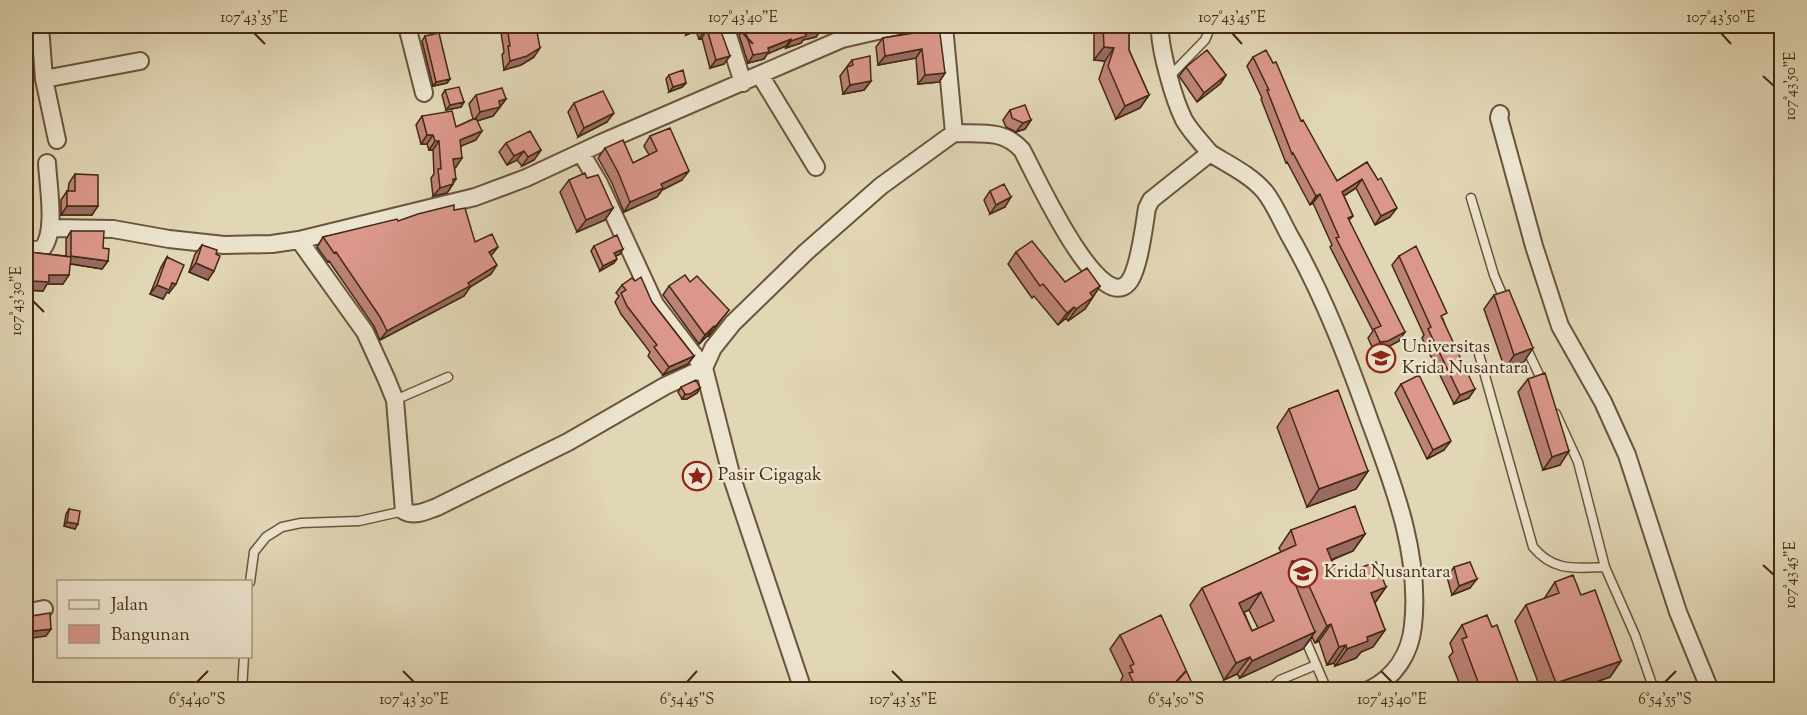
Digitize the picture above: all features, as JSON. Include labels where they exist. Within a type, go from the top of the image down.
[{"type":"street","points":[[40,26],[44,79],[57,140]]},
{"type":"street","points":[[408,26],[424,93]]},
{"type":"street","points":[[725,26],[743,82]]},
{"type":"street","points":[[50,228],[113,229],[170,239],[243,245],[299,240],[475,197],[526,178],[691,103],[760,75],[840,32],[899,26]]},
{"type":"street","points":[[944,26],[954,133]]},
{"type":"street","points":[[1160,26],[1162,54],[1183,118],[1190,130],[1210,153],[1249,177],[1265,193],[1309,271],[1341,340],[1398,499],[1414,581],[1413,628],[1404,658],[1394,673],[1379,688]]},
{"type":"street","points":[[44,79],[140,61]]},
{"type":"street","points":[[760,75],[816,167]]},
{"type":"street","points":[[1500,114],[1499,118],[1534,246],[1560,326],[1603,402],[1627,455],[1678,612],[1710,690]]},
{"type":"street","points":[[299,240],[365,332],[395,400],[404,511],[416,514],[437,507],[568,441],[665,386],[704,368],[713,348],[733,322],[807,252],[881,186],[954,133],[992,134],[1006,137],[1016,143],[1023,150],[1054,212],[1083,261],[1099,280],[1108,287],[1114,288],[1121,288],[1128,284],[1134,272],[1147,208],[1151,200],[1210,153]]},
{"type":"street","points":[[581,153],[598,183],[655,304],[704,368],[732,478],[803,690]]},
{"type":"street","points":[[26,251],[42,249],[48,240],[50,228],[47,163]]},
{"type":"street","points":[[26,613],[44,609]]},
{"type":"lane","points":[[1170,76],[1205,40],[1211,26]]},
{"type":"lane","points":[[1471,198],[1494,275],[1508,306]]},
{"type":"lane","points":[[1521,337],[1549,397]]},
{"type":"lane","points":[[1479,354],[1533,547],[1540,557],[1570,569],[1605,567]]},
{"type":"lane","points":[[395,400],[448,377]]},
{"type":"lane","points":[[1554,407],[1578,462],[1605,567],[1635,635],[1654,690]]},
{"type":"lane","points":[[250,580],[254,552],[266,537],[282,527],[359,521],[404,511]]},
{"type":"lane","points":[[1299,624],[1327,690]]},
{"type":"lane","points":[[242,690],[243,658]]},
{"type":"lane","points":[[1269,690],[1280,680],[1316,665]]},
{"type":"building","points":[[507,26],[536,26],[540,48],[527,56],[510,61]]},
{"type":"building","points":[[703,26],[719,26],[730,56],[716,60],[707,29],[704,30]]},
{"type":"building","points":[[819,26],[821,30],[768,48],[769,52],[753,55],[744,28]]},
{"type":"building","points":[[939,26],[945,73],[925,75],[922,49],[885,56],[883,38],[921,32],[920,27]]},
{"type":"building","points":[[1103,26],[1129,26],[1129,50],[1149,95],[1125,106],[1108,66],[1114,48],[1104,47]]},
{"type":"building","points":[[439,33],[450,79],[436,82],[425,36]]},
{"type":"building","points":[[1207,50],[1226,75],[1204,93],[1186,67]]},
{"type":"building","points":[[1266,50],[1273,63],[1276,62],[1301,121],[1303,120],[1337,181],[1367,162],[1378,180],[1381,178],[1397,208],[1381,216],[1362,179],[1342,192],[1353,216],[1348,218],[1405,332],[1388,341],[1380,342],[1374,329],[1381,326],[1336,238],[1339,237],[1320,194],[1316,196],[1292,154],[1267,90],[1269,90],[1253,57]]},
{"type":"building","points":[[870,56],[871,81],[850,85],[847,67],[853,65],[852,60]]},
{"type":"building","points":[[683,70],[686,83],[673,87],[669,75]]},
{"type":"building","points":[[459,87],[464,102],[450,105],[445,90]]},
{"type":"building","points":[[502,88],[506,99],[499,101],[500,107],[480,112],[476,95]]},
{"type":"building","points":[[603,91],[614,113],[584,128],[574,103]]},
{"type":"building","points":[[1025,105],[1031,120],[1023,123],[1012,118],[1010,110]]},
{"type":"building","points":[[452,111],[456,127],[476,118],[482,131],[460,140],[462,158],[453,159],[456,179],[453,179],[453,184],[440,188],[439,141],[435,141],[433,135],[427,135],[422,116]]},
{"type":"building","points":[[670,128],[689,171],[661,184],[663,188],[630,202],[605,148],[623,140],[633,163],[657,151],[650,136]]},
{"type":"building","points":[[530,131],[541,150],[528,157],[524,151],[514,156],[506,143]]},
{"type":"building","points":[[585,173],[587,178],[598,175],[613,208],[586,220],[569,180]]},
{"type":"building","points":[[75,174],[98,175],[98,206],[67,206],[67,191],[75,191]]},
{"type":"building","points":[[1004,184],[1011,197],[996,205],[990,191]]},
{"type":"building","points":[[454,205],[454,210],[465,208],[475,242],[492,234],[498,247],[489,252],[497,265],[468,283],[470,286],[387,331],[336,252],[334,253],[323,237],[397,219],[398,221]]},
{"type":"building","points":[[71,231],[104,231],[103,248],[109,249],[108,261],[71,256]]},
{"type":"building","points":[[617,235],[623,249],[614,253],[617,259],[603,266],[594,246]]},
{"type":"building","points":[[1032,241],[1065,282],[1087,268],[1100,286],[1090,293],[1093,297],[1067,313],[1043,284],[1040,286],[1016,252]]},
{"type":"building","points":[[202,245],[217,250],[216,254],[220,256],[214,271],[196,263]]},
{"type":"building","points":[[1416,246],[1447,313],[1441,316],[1475,389],[1460,395],[1428,329],[1431,327],[1399,256]]},
{"type":"building","points":[[29,252],[71,257],[69,275],[49,275],[49,282],[32,281],[31,264],[28,263]]},
{"type":"building","points":[[167,257],[184,265],[176,284],[172,283],[169,290],[157,285]]},
{"type":"building","points":[[685,275],[690,282],[697,276],[729,310],[705,335],[669,286]]},
{"type":"building","points":[[641,277],[652,302],[694,356],[669,367],[654,347],[657,345],[627,306],[621,293],[626,290],[622,285],[632,278],[635,281]]},
{"type":"building","points":[[1509,290],[1533,348],[1514,355],[1494,295]]},
{"type":"building","points":[[1545,373],[1569,451],[1552,457],[1528,379]]},
{"type":"building","points":[[1419,375],[1451,441],[1433,450],[1401,384]]},
{"type":"building","points":[[696,380],[700,388],[690,394],[685,394],[681,387]]},
{"type":"building","points":[[1338,390],[1368,471],[1319,489],[1289,409]]},
{"type":"building","points":[[1355,506],[1365,534],[1327,549],[1338,576],[1376,562],[1386,587],[1371,593],[1385,630],[1367,637],[1368,641],[1347,649],[1346,645],[1339,647],[1331,624],[1327,626],[1298,561],[1292,561],[1289,569],[1315,632],[1252,661],[1250,657],[1236,663],[1202,588],[1296,545],[1291,530]],"holes":[[[1261,592],[1274,621],[1252,631],[1239,603]]]},
{"type":"building","points":[[69,509],[80,511],[78,524],[67,522]]},
{"type":"building","points":[[1470,562],[1477,579],[1459,586],[1454,567]]},
{"type":"building","points":[[1573,575],[1581,595],[1595,590],[1621,661],[1556,683],[1526,605],[1559,593],[1555,582]]},
{"type":"building","points":[[50,613],[51,629],[26,632],[26,617]]},
{"type":"building","points":[[1161,615],[1195,690],[1137,690],[1129,673],[1133,672],[1130,666],[1134,664],[1120,635]]},
{"type":"building","points":[[1487,615],[1492,627],[1497,625],[1521,690],[1481,690],[1462,639],[1467,637],[1462,625]]},
{"type":"place","name":"Universitas Krida Nusantara","points":[[1381,358]]},
{"type":"place","name":"Pasir Cigagak","points":[[697,476]]},
{"type":"place","name":"Krida Nusantara","points":[[1303,573]]}]
